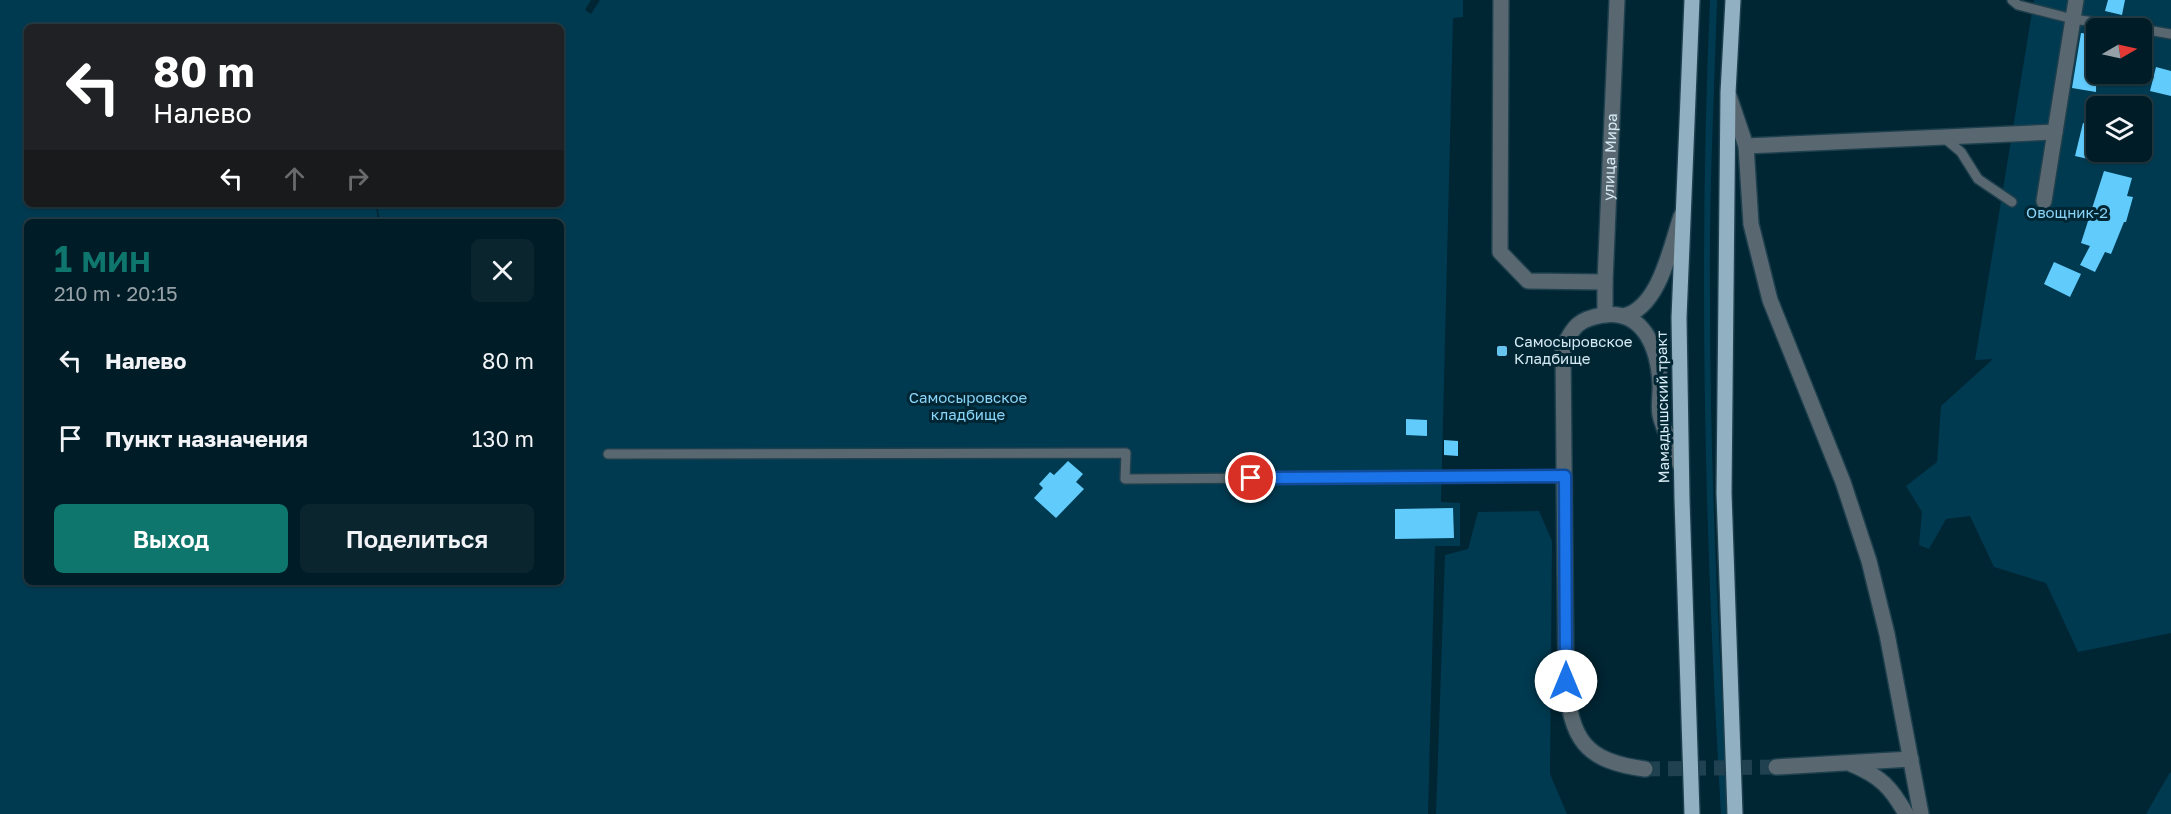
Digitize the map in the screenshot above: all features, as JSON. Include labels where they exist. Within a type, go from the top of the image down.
[{"type":"main road","name":"Мамадышский тракт","points":[[1692,0],[1679,318],[1692,814]]},
{"type":"main road","points":[[1733,0],[1728,93],[1724,493],[1735,814]]},
{"type":"street","points":[[1501,0],[1500,252],[1528,281],[1605,282]]},
{"type":"street","name":"улица Мира","points":[[1605,315],[1617,0]]},
{"type":"street","points":[[2044,201],[2076,0]]},
{"type":"street","points":[[1728,93],[1746,146],[1751,224],[1770,300],[1843,482],[1869,561],[1887,634],[1921,814]]},
{"type":"street","points":[[1746,146],[2055,132]]},
{"type":"street","points":[[1623,316],[1639,309],[1657,286],[1682,213]]},
{"type":"street","points":[[1645,769],[1624,766],[1601,758],[1584,746],[1574,729],[1568,708],[1563,348],[1571,329],[1582,321],[1605,315],[1623,316],[1634,320],[1641,326],[1652,345],[1660,382],[1660,416],[1682,468]]},
{"type":"street","points":[[1776,767],[1911,759]]},
{"type":"street","points":[[1848,763],[1871,772],[1887,784],[1906,814]]},
{"type":"lane","points":[[2012,0],[2018,5],[2086,21]]},
{"type":"lane","points":[[2152,31],[2171,34]]},
{"type":"lane","points":[[1943,137],[1961,152],[1978,179],[2012,202]]},
{"type":"lane","points":[[608,454],[1126,453],[1125,479],[1565,476]]},
{"type":"green space","name":"Самосыровское кладбище","points":[[0,0],[591,0],[585,10],[591,14],[600,0],[1463,0],[1463,17],[1453,18],[1441,502],[1460,503],[1460,546],[1435,546],[1428,814],[0,814]]},
{"type":"green space","points":[[1710,0],[1717,0],[1710,220],[1711,424],[1718,619],[1729,814],[1721,814],[1707,509],[1704,203]]},
{"type":"green space","name":"Овощник-2","points":[[2034,0],[2171,0],[2171,633],[2078,652],[2046,583],[1994,567],[1970,516],[1946,519],[1929,549],[1919,545],[1922,512],[1906,486],[1937,462],[1941,406],[1993,359],[1975,360]]},
{"type":"green space","points":[[1539,511],[1552,541],[1550,774],[1567,814],[1436,814],[1445,555],[1468,549],[1478,512]]},
{"type":"green space","points":[[2171,772],[2171,814],[2146,814],[2169,774]]},
{"type":"building","points":[[2108,0],[2125,0],[2122,15],[2105,11]]},
{"type":"building","points":[[2081,33],[2086,34],[2086,84],[2096,84],[2096,92],[2072,88]]},
{"type":"building","points":[[2156,67],[2171,71],[2171,96],[2150,91]]},
{"type":"building","points":[[2083,123],[2086,124],[2086,158],[2075,156]]},
{"type":"building","points":[[2104,171],[2132,178],[2127,196],[2133,197],[2126,222],[2124,222],[2111,254],[2105,252],[2095,272],[2080,265],[2090,246],[2081,243]]},
{"type":"building","points":[[2054,262],[2081,274],[2070,297],[2044,284]]},
{"type":"building","points":[[1406,419],[1427,420],[1427,436],[1406,435]]},
{"type":"building","points":[[1444,440],[1458,441],[1458,456],[1444,455]]},
{"type":"building","points":[[1068,461],[1083,474],[1076,482],[1084,489],[1056,518],[1034,498],[1043,488],[1039,484],[1050,472],[1054,475]]},
{"type":"building","points":[[1453,508],[1454,538],[1395,539],[1395,509]]},
{"type":"tunnel","points":[[1645,769],[1776,767]]},
{"type":"place","name":"Самосыровское Кладбище","points":[[1502,351]]},
{"type":"route","points":[[1251,478],[1565,476],[1566,681]]}]
